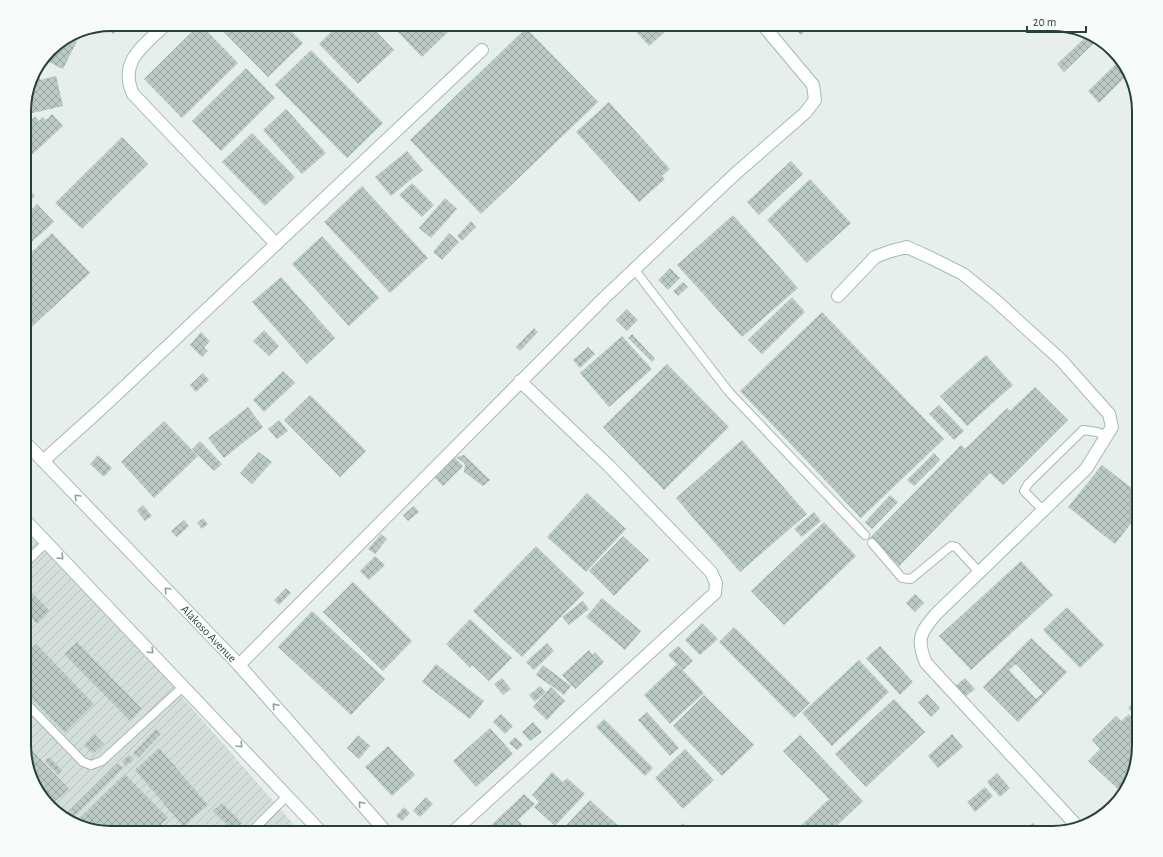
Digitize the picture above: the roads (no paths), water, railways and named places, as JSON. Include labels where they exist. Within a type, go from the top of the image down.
[{"type":"street","points":[[159,31],[142,47],[129,66],[128,81],[133,94],[276,244]]},
{"type":"street","points":[[239,665],[520,381],[634,269],[735,174],[805,113],[815,100],[813,85],[768,31]]},
{"type":"street","points":[[43,461],[482,50]]},
{"type":"street","points":[[838,296],[876,257],[880,255],[907,248],[931,258],[963,274],[995,300],[1061,360],[1109,414],[1112,427],[1086,469],[936,614],[923,630],[919,641],[926,663],[1074,823]]},
{"type":"street","points":[[460,826],[715,593],[716,583],[711,572],[609,466],[520,381]]},
{"type":"street","name":"Alakoso Avenue","points":[[31,448],[239,665],[380,826]]},
{"type":"street","points":[[31,528],[47,542],[316,826]]},
{"type":"lane","points":[[634,269],[729,392],[865,535]]},
{"type":"lane","points":[[1043,510],[1024,491],[1028,484],[1083,430],[1097,432],[1107,436]]},
{"type":"lane","points":[[31,557],[47,542]]},
{"type":"lane","points":[[872,543],[902,578],[907,580],[911,579],[951,546],[956,547],[980,572]]},
{"type":"lane","points":[[31,708],[83,762],[91,765],[102,761],[184,686]]},
{"type":"lane","points":[[257,826],[288,796]]}]
